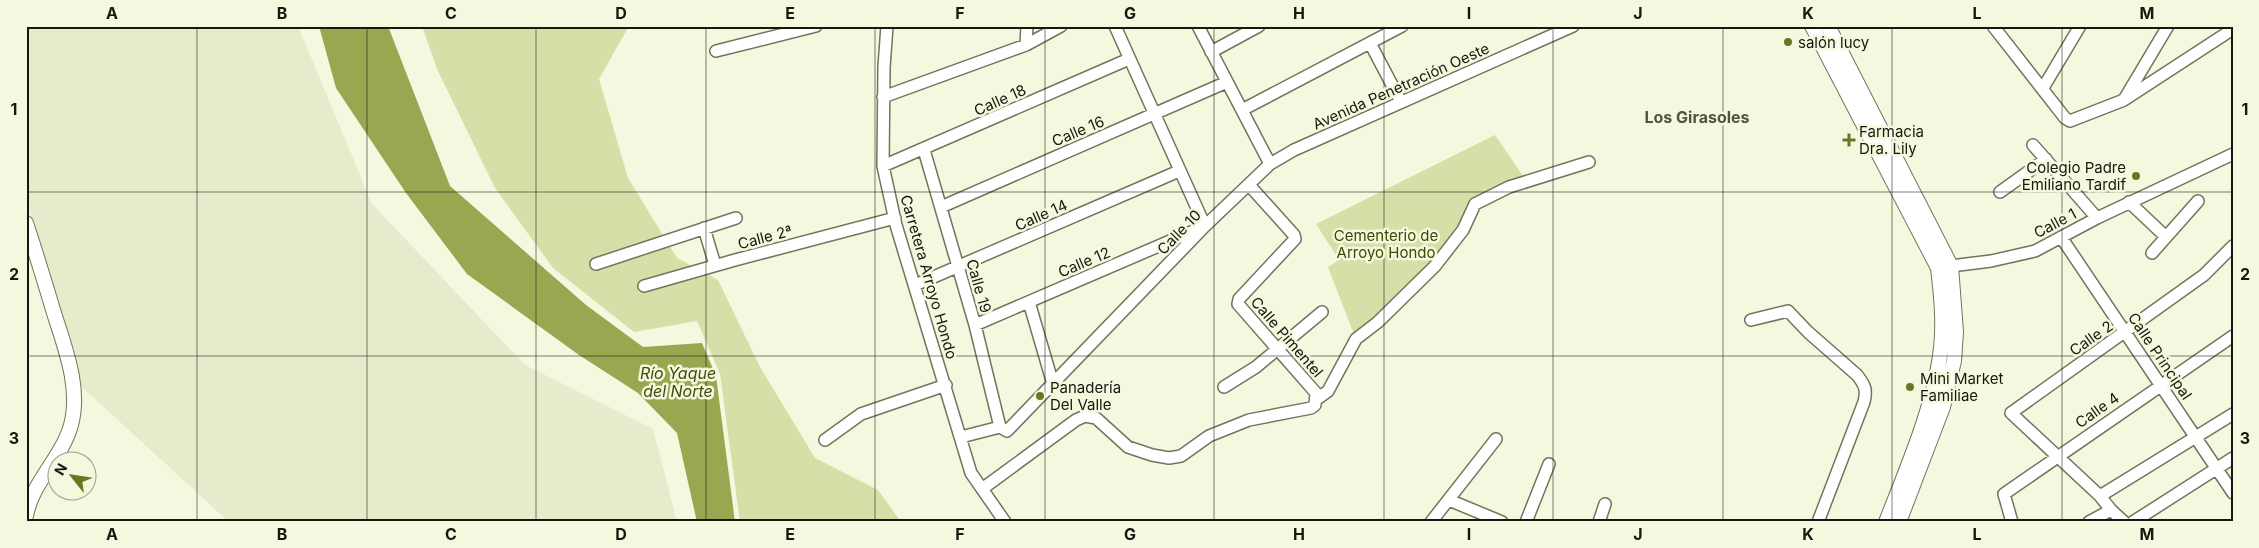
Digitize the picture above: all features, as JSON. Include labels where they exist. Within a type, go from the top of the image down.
[{"type":"main road","points":[[1812,26],[1945,267],[1941,348],[1929,401],[1917,440],[1886,522]]},
{"type":"main road","points":[[1828,26],[1945,267],[1956,332],[1954,361],[1943,408],[1899,522]]},
{"type":"main road","points":[[26,223],[69,362],[74,396],[74,410],[66,439],[32,496],[26,516]]},
{"type":"street","points":[[716,51],[816,26]]},
{"type":"street","name":"Carretera Arroyo Hondo","points":[[887,26],[883,97],[883,166],[894,218],[971,472],[1005,522]]},
{"type":"street","points":[[1026,45],[1027,26]]},
{"type":"street","points":[[883,97],[1026,45],[1061,26]]},
{"type":"street","points":[[1115,26],[1205,226]]},
{"type":"street","points":[[1198,26],[1270,164]]},
{"type":"street","points":[[1211,52],[1258,26]]},
{"type":"street","points":[[1242,110],[1402,26]]},
{"type":"street","name":"Avenida Penetración Oeste","points":[[1270,164],[1294,150],[1573,26]]},
{"type":"street","points":[[1993,26],[2065,118],[2070,121],[2124,100],[2233,29]]},
{"type":"street","points":[[2043,88],[2080,26]]},
{"type":"street","points":[[2124,100],[2168,26]]},
{"type":"street","points":[[1370,43],[1401,102]]},
{"type":"street","name":"Calle 18","points":[[883,166],[924,150],[1129,59]]},
{"type":"street","name":"Calle 16","points":[[941,207],[1227,82]]},
{"type":"street","points":[[2034,145],[2097,218]]},
{"type":"street","name":"Calle 19","points":[[924,150],[959,268],[1002,429]]},
{"type":"street","name":"Calle 1","points":[[1945,267],[1991,261],[2035,250],[2129,202],[2233,154]]},
{"type":"street","points":[[2000,192],[2046,159]]},
{"type":"street","points":[[1317,399],[1328,391],[1356,339],[1378,322],[1434,266],[1463,230],[1475,204],[1509,187],[1589,162]]},
{"type":"street","name":"Calle 10","points":[[1002,429],[1007,431],[1011,428],[1205,226],[1270,164]]},
{"type":"street","name":"Calle 14","points":[[915,285],[959,268],[1179,171]]},
{"type":"street","name":"Calle Pimentel","points":[[982,489],[1069,425],[1085,416],[1096,418],[1128,447],[1152,455],[1169,458],[1181,456],[1209,436],[1249,420],[1311,408],[1315,405],[1316,393],[1240,307],[1239,299],[1292,243],[1294,235],[1249,185]]},
{"type":"street","points":[[2152,253],[2198,201]]},
{"type":"street","points":[[2129,202],[2166,237]]},
{"type":"street","points":[[596,264],[736,218]]},
{"type":"street","name":"Calle 2ª","points":[[644,286],[715,265],[894,218]]},
{"type":"street","name":"Calle 12","points":[[975,326],[1205,226]]},
{"type":"street","points":[[704,228],[715,265]]},
{"type":"street","name":"Calle Principal","points":[[2061,237],[2197,436],[2233,493]]},
{"type":"street","name":"Calle 2","points":[[2057,456],[2011,413],[2204,275],[2233,246]]},
{"type":"street","points":[[1030,302],[1053,384]]},
{"type":"street","points":[[1751,320],[1788,311],[1808,332],[1858,375],[1864,383],[1866,392],[1864,402],[1818,522]]},
{"type":"street","points":[[1224,388],[1278,349],[1322,312]]},
{"type":"street","name":"Calle 4","points":[[2012,522],[2004,494],[2160,384],[2233,336]]},
{"type":"street","points":[[826,440],[861,414],[946,386]]},
{"type":"street","points":[[2100,496],[2233,414]]},
{"type":"street","points":[[961,437],[1002,429]]},
{"type":"street","points":[[1431,522],[1496,439]]},
{"type":"street","points":[[2057,456],[2100,496],[2124,522]]},
{"type":"street","points":[[2133,522],[2233,458]]},
{"type":"street","points":[[1526,522],[1549,464]]},
{"type":"street","points":[[1448,500],[1502,522]]},
{"type":"street","points":[[1600,522],[1605,504]]},
{"type":"street","points":[[2089,522],[2111,510]]},
{"type":"shaded area","points":[[26,26],[298,26],[372,204],[525,365],[653,429],[677,522],[229,522],[82,387],[26,197]]},
{"type":"green space","points":[[422,26],[629,26],[599,79],[628,178],[677,258],[718,280],[760,367],[815,458],[878,490],[901,522],[740,522],[720,374],[697,321],[634,332],[553,268],[495,188],[437,69]]},
{"type":"green space","name":"Cementerio de Arroyo Hondo","points":[[1495,135],[1525,179],[1475,201],[1464,222],[1436,261],[1355,337],[1328,267],[1339,260],[1316,224]]},
{"type":"water","name":"Río Yaque del Norte","points":[[319,26],[388,26],[450,186],[586,305],[643,347],[702,343],[716,376],[735,522],[697,522],[677,433],[638,393],[579,355],[467,274],[406,193],[336,88]]},
{"type":"place","name":"salón lucy","points":[[1788,42]]},
{"type":"place","name":"Farmacia Dra. Lily","points":[[1849,140]]},
{"type":"place","name":"Colegio Padre Emiliano Tardif","points":[[2136,176]]},
{"type":"place","name":"Mini Market Familiae","points":[[1910,387]]},
{"type":"place","name":"Panadería Del Valle","points":[[1040,396]]},
{"type":"district","name":"Los Girasoles","points":[[1697,117]]}]
